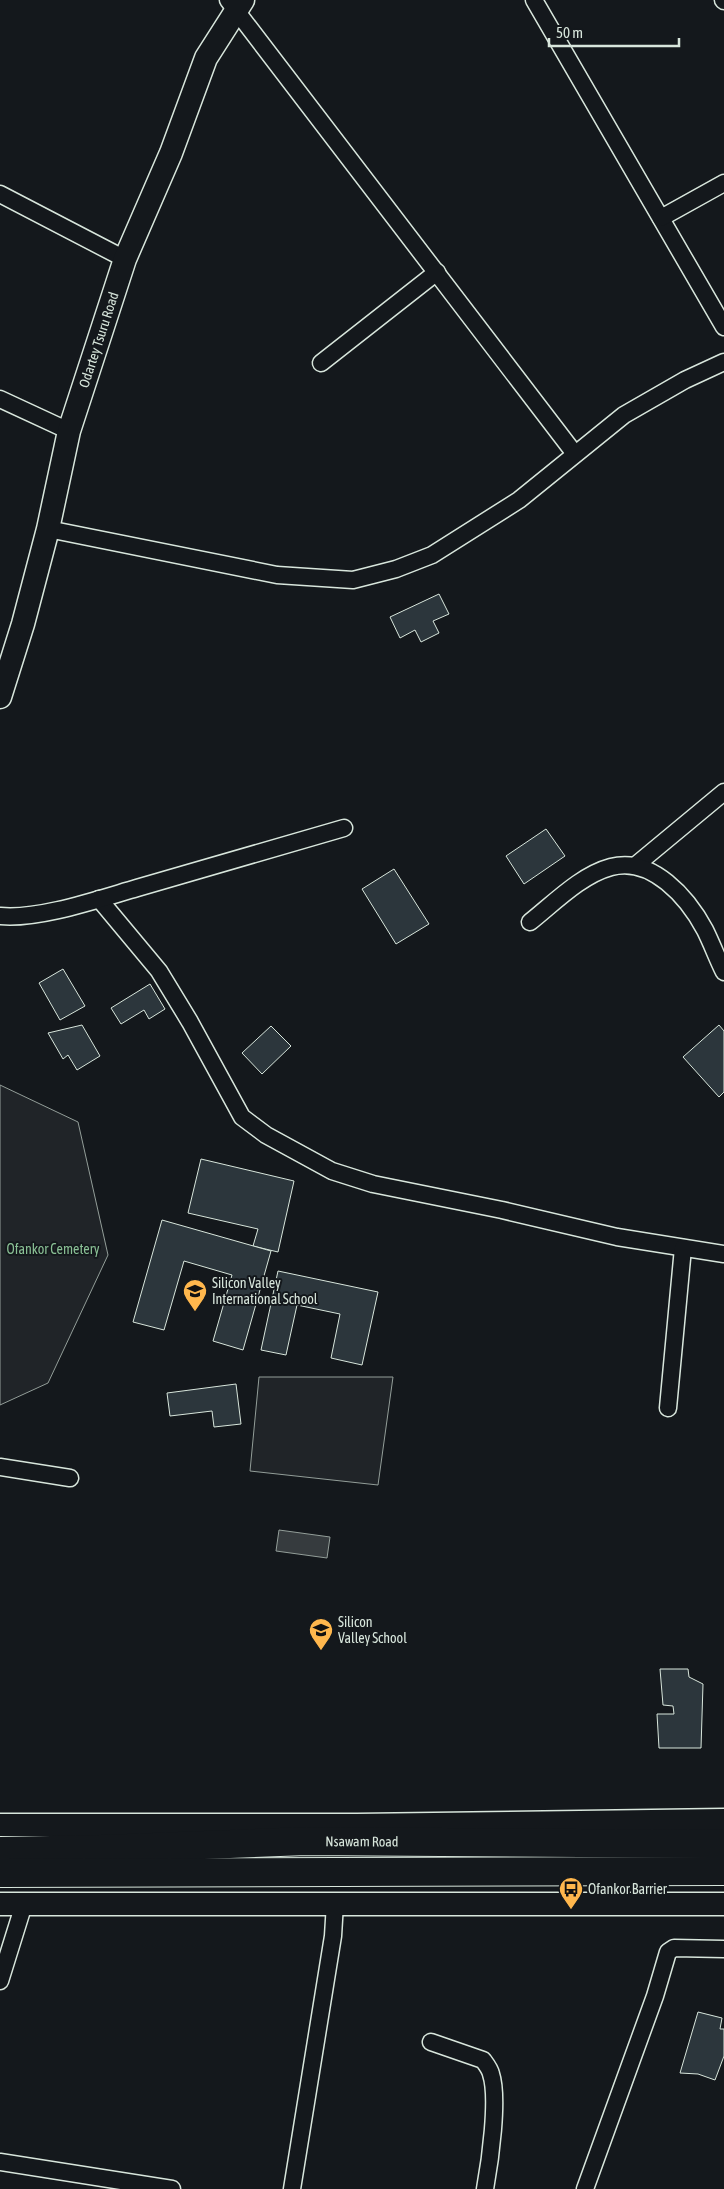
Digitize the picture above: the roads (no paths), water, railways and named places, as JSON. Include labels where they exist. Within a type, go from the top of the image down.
[{"type":"highway","name":"Nsawam Road","points":[[0,1851],[306,1841],[724,1844]]},
{"type":"highway","points":[[0,1873],[724,1872]]},
{"type":"main road","name":"Odartey Tsuru Road","points":[[0,696],[23,624],[48,529],[69,431],[125,260],[171,153],[206,58],[236,3]]},
{"type":"main road","points":[[0,1825],[357,1825],[724,1820]]},
{"type":"main road","points":[[0,1904],[724,1904]]},
{"type":"street","points":[[534,0],[724,327]]},
{"type":"street","points":[[236,3],[575,454]]},
{"type":"street","points":[[661,218],[724,183]]},
{"type":"street","points":[[0,194],[125,260]]},
{"type":"street","points":[[321,363],[437,272]]},
{"type":"street","points":[[48,529],[277,575],[353,580],[396,569],[432,555],[519,500],[624,415],[685,380],[724,362]]},
{"type":"street","points":[[0,398],[69,431]]},
{"type":"street","points":[[636,865],[724,792]]},
{"type":"street","points":[[0,916],[12,917],[34,914],[98,899],[344,828]]},
{"type":"street","points":[[530,922],[584,879],[612,866],[636,865],[658,875],[684,898],[705,930],[724,972]]},
{"type":"street","points":[[98,899],[159,971],[190,1022],[242,1117],[266,1135],[332,1171],[373,1184],[502,1210],[617,1237],[724,1254]]},
{"type":"street","points":[[668,1408],[683,1248]]},
{"type":"street","points":[[0,1467],[70,1478]]},
{"type":"street","points":[[292,2189],[333,1936],[336,1903]]},
{"type":"street","points":[[0,1981],[24,1904]]},
{"type":"street","points":[[585,2189],[655,1996],[668,1952],[674,1948],[724,1949]]},
{"type":"street","points":[[431,2042],[483,2060],[491,2073],[494,2100],[490,2163],[485,2189]]},
{"type":"street","points":[[0,2162],[172,2189]]},
{"type":"place","name":"Silicon Valley International School","points":[[195,1312]]},
{"type":"place","name":"Silicon Valley School","points":[[321,1651]]},
{"type":"place","name":"Ofankor Barrier","points":[[571,1910]]},
{"type":"park label","name":"Ofankor Cemetery","points":[[53,1249]]}]
